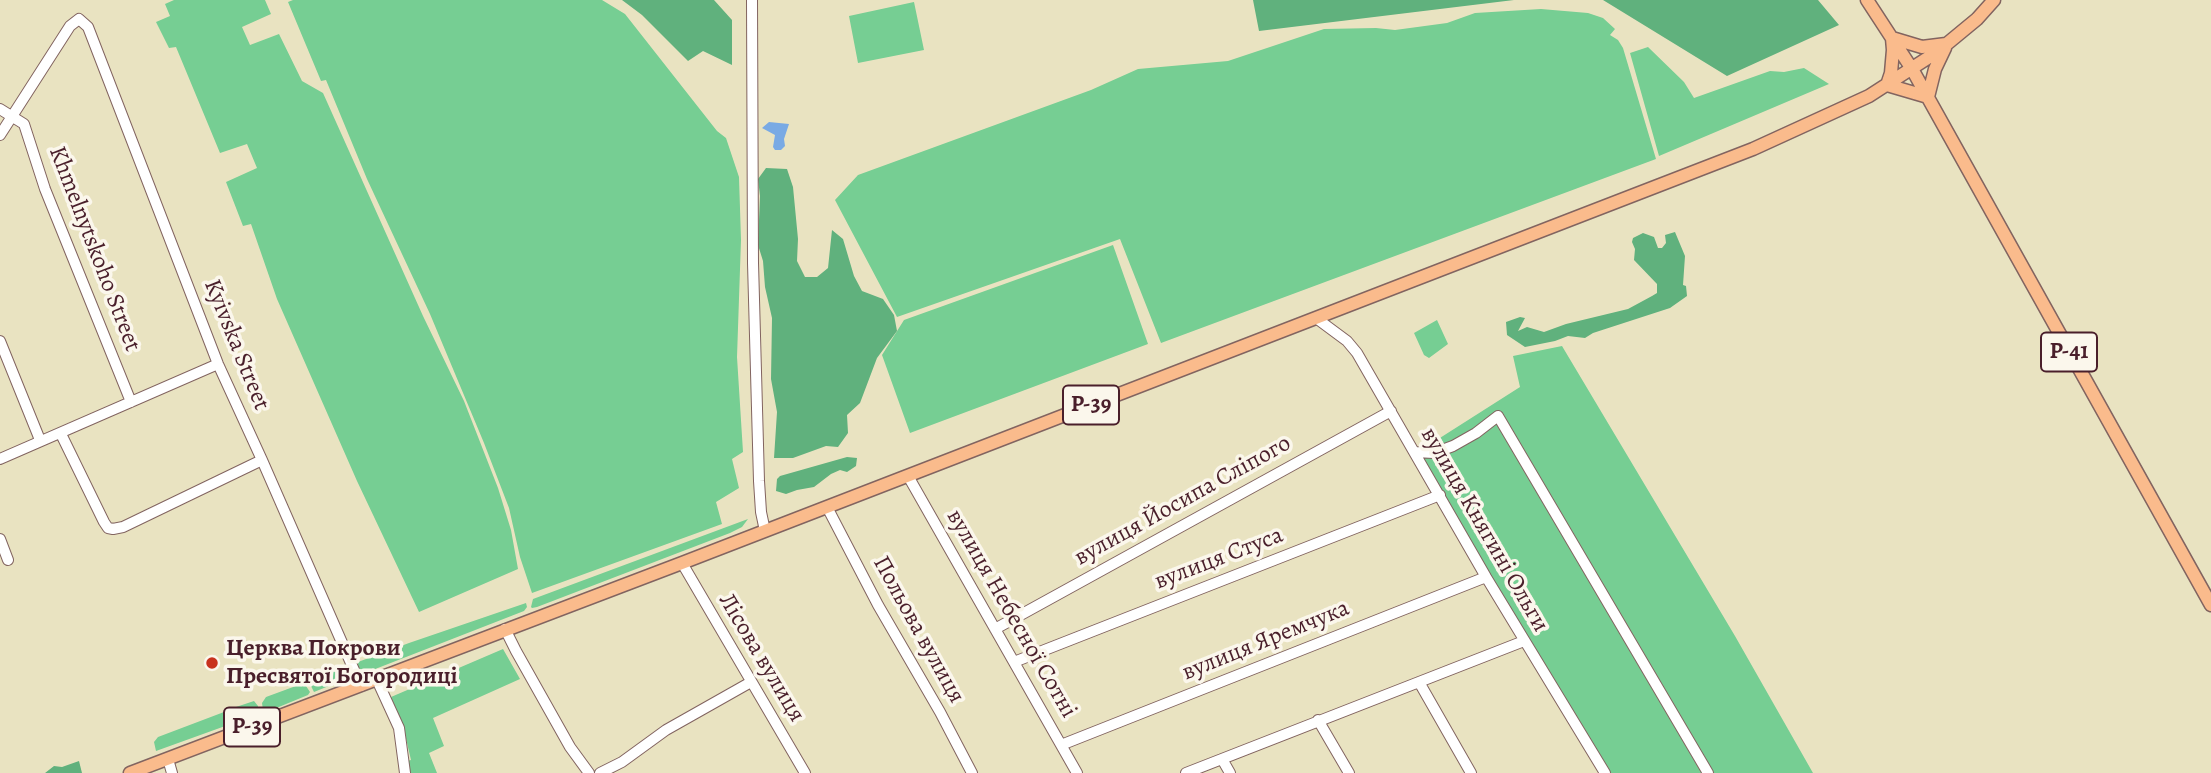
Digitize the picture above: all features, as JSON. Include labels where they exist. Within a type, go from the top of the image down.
[{"type":"main road","name":"Р-41","points":[[1867,0],[1913,69],[2211,605]]},
{"type":"main road","name":"Р-39","points":[[130,773],[361,687],[505,629],[1753,149],[1850,106],[1913,69],[1977,19],[1994,0]]},
{"type":"main road","points":[[1892,38],[1922,47],[1947,44],[1935,69],[1928,97],[1886,85],[1894,50],[1892,38]]},
{"type":"street","points":[[752,0],[758,481],[765,531]]},
{"type":"street","name":"Kyivska Street","points":[[13,116],[70,26],[79,19],[88,27],[218,364],[361,687]]},
{"type":"street","points":[[0,109],[13,116],[0,135]]},
{"type":"street","name":"Khmelnytskoho Street","points":[[13,116],[24,124],[45,189],[131,402]]},
{"type":"street","name":"вулиця Княгині Ольги","points":[[1316,318],[1347,341],[1357,353],[1486,577],[1605,773]]},
{"type":"street","points":[[0,341],[40,440]]},
{"type":"street","points":[[0,459],[218,364]]},
{"type":"street","name":"вулиця Йосипа Сліпого","points":[[995,629],[1391,411]]},
{"type":"street","points":[[1415,452],[1434,453],[1452,446],[1476,433],[1498,415],[1708,773]]},
{"type":"street","points":[[61,434],[108,528],[123,527],[262,460]]},
{"type":"street","name":"вулиця Небесної Сотні","points":[[908,476],[1077,773]]},
{"type":"street","name":"вулиця Стуса","points":[[1014,662],[1440,495]]},
{"type":"street","name":"Польова вулиця","points":[[827,507],[878,605],[972,773]]},
{"type":"street","points":[[0,539],[8,560]]},
{"type":"street","name":"Лісова вулиця","points":[[682,563],[805,773]]},
{"type":"street","name":"вулиця Яремчука","points":[[1061,745],[1486,577]]},
{"type":"street","points":[[505,629],[586,772]]},
{"type":"street","points":[[1186,773],[1524,641]]},
{"type":"street","points":[[376,680],[399,728],[405,773]]},
{"type":"street","points":[[600,773],[622,762],[666,730],[751,682]]},
{"type":"street","points":[[1419,682],[1471,773]]},
{"type":"street","points":[[1318,720],[1349,773]]},
{"type":"street","points":[[168,759],[172,773]]},
{"type":"street","points":[[1222,759],[1230,773]]},
{"type":"green space","points":[[174,0],[265,0],[271,14],[242,27],[250,45],[279,34],[302,81],[323,93],[464,401],[498,488],[511,530],[518,569],[419,612],[357,481],[277,299],[251,224],[243,226],[226,182],[257,168],[247,144],[220,153],[176,47],[169,48],[156,22],[170,16],[165,4]]},
{"type":"green space","points":[[602,0],[625,14],[717,131],[726,138],[739,177],[741,240],[737,357],[743,452],[732,459],[739,488],[716,502],[722,524],[532,593],[520,557],[509,508],[484,443],[326,80],[321,81],[288,2]]},
{"type":"green space","points":[[622,0],[714,0],[732,20],[732,65],[703,51],[688,61],[642,15]]},
{"type":"green space","points":[[1253,0],[1514,0],[1259,31]]},
{"type":"green space","points":[[1603,0],[1818,0],[1839,25],[1727,76]]},
{"type":"green space","points":[[914,2],[924,50],[858,63],[849,16]]},
{"type":"green space","points":[[1541,9],[1588,13],[1603,18],[1615,29],[1610,35],[1618,40],[1623,48],[1656,159],[1161,343],[1120,239],[897,317],[835,200],[858,175],[1091,90],[1138,69],[1228,61],[1324,29],[1395,30],[1447,23],[1475,13]]},
{"type":"green space","points":[[1648,47],[1684,82],[1694,98],[1770,71],[1784,72],[1804,68],[1829,84],[1659,156],[1630,53]]},
{"type":"green space","points":[[766,168],[787,169],[793,187],[798,239],[797,261],[805,277],[817,277],[828,268],[832,230],[843,239],[854,276],[862,291],[883,299],[894,315],[897,331],[877,358],[860,403],[847,415],[848,433],[838,447],[826,446],[793,458],[774,458],[777,412],[771,379],[772,318],[758,245],[758,179]]},
{"type":"green space","points":[[1675,232],[1685,256],[1683,285],[1686,286],[1687,296],[1670,308],[1585,338],[1568,336],[1525,347],[1507,335],[1506,322],[1520,317],[1525,318],[1518,331],[1527,327],[1544,332],[1628,309],[1657,293],[1657,284],[1634,260],[1633,238],[1643,233],[1654,237],[1658,248],[1662,248],[1666,243],[1665,235]]},
{"type":"green space","points":[[1113,245],[1148,344],[910,433],[882,355],[904,320]]},
{"type":"green space","points":[[1437,320],[1448,344],[1429,358],[1424,355],[1414,333]]},
{"type":"green space","points":[[1562,346],[1735,636],[1813,773],[1609,773],[1421,459],[1421,450],[1520,387],[1513,356]]},
{"type":"green space","points":[[847,457],[857,458],[856,466],[847,472],[840,470],[831,474],[814,487],[786,494],[776,491],[777,479],[780,476]]},
{"type":"green space","points":[[748,519],[742,527],[730,533],[531,607],[533,599]]},
{"type":"green space","points":[[526,603],[524,611],[365,673],[357,666],[358,662]]},
{"type":"green space","points":[[503,649],[520,679],[433,718],[444,746],[429,753],[437,773],[408,773],[407,761],[411,760],[404,730],[391,697]]},
{"type":"green space","points":[[346,664],[351,677],[314,692],[310,684],[312,679]]},
{"type":"green space","points":[[304,683],[310,692],[308,695],[269,711],[263,710],[262,703],[266,697]]},
{"type":"green space","points":[[254,701],[258,706],[258,714],[234,722],[230,709]]},
{"type":"green space","points":[[224,712],[230,722],[228,725],[156,751],[154,742],[158,737]]},
{"type":"green space","points":[[79,761],[82,773],[45,773],[54,766],[62,767]]},
{"type":"water","points":[[769,122],[789,124],[784,139],[785,146],[781,150],[775,150],[773,147],[775,135],[762,128]]},
{"type":"place","name":"Церква Покрови Пресвятої Богородиці","points":[[212,663]]}]
